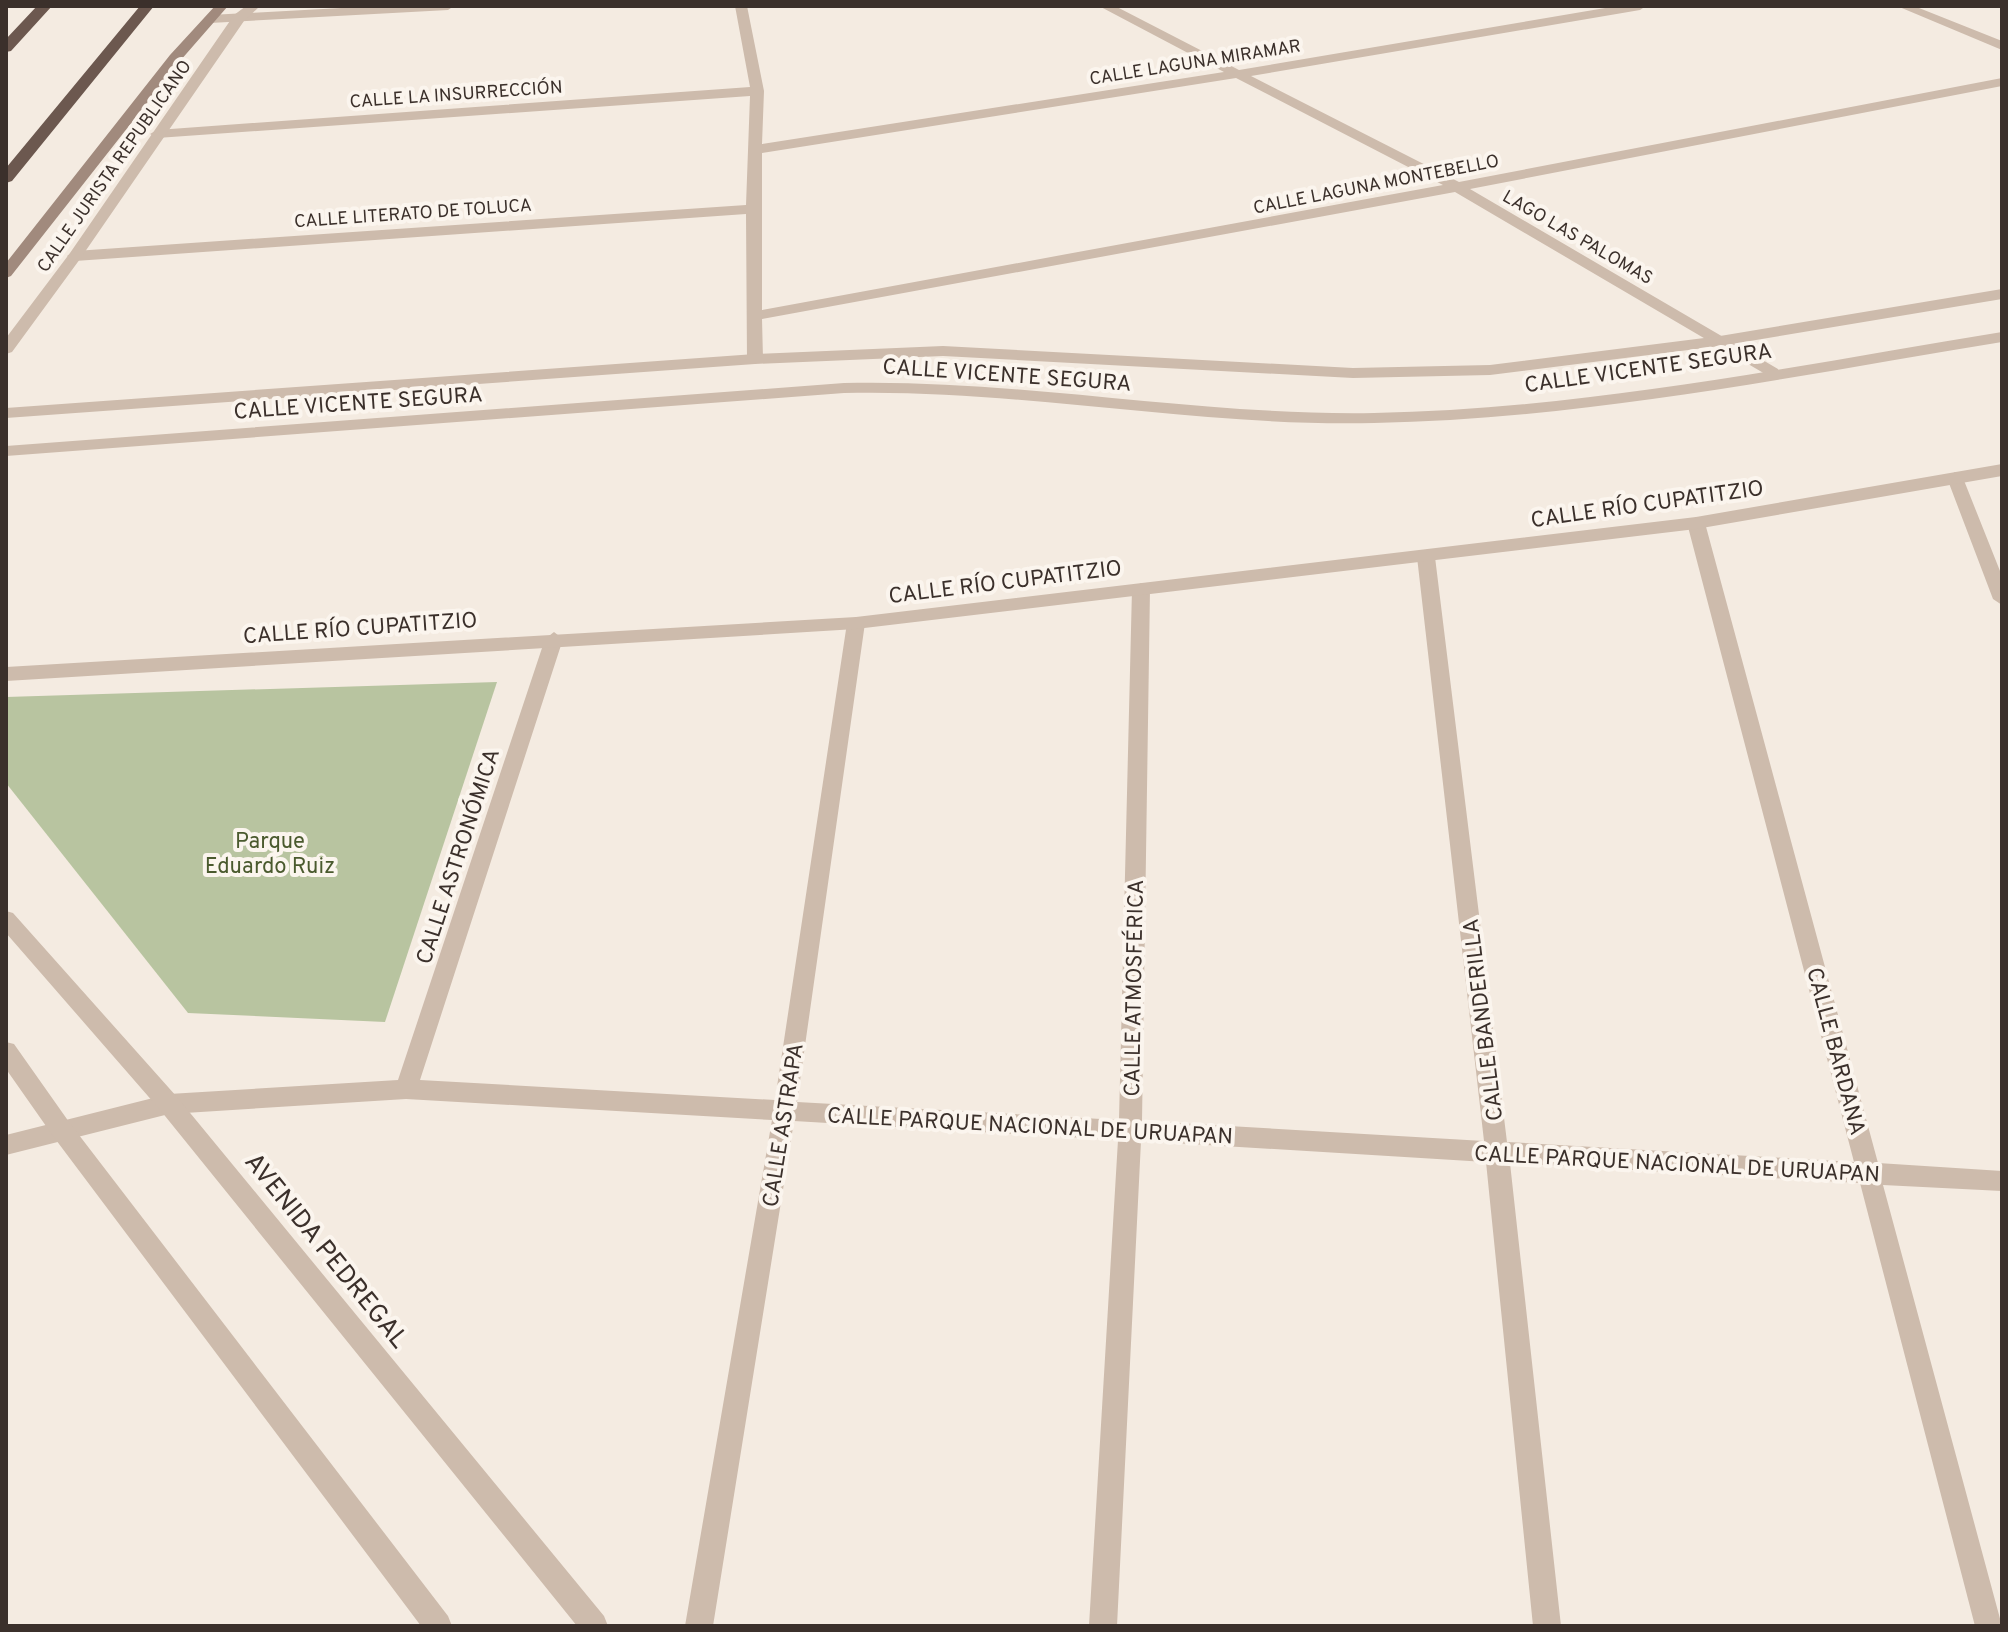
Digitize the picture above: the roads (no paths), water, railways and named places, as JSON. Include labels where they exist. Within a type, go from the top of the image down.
[{"type":"highway","points":[[6,48],[45,6]]},
{"type":"highway","points":[[6,178],[147,6]]},
{"type":"main road","points":[[6,273],[175,58],[222,6]]},
{"type":"street","name":"CALLE JURISTA REPUBLICANO","points":[[6,349],[75,256],[239,18],[254,6]]},
{"type":"street","points":[[210,19],[448,6]]},
{"type":"street","points":[[741,6],[757,91],[753,209],[755,359]]},
{"type":"street","name":"LAGO LAS PALOMAS","points":[[1105,6],[1457,187],[1772,373]]},
{"type":"street","name":"CALLE LAGUNA MIRAMAR","points":[[754,150],[1238,74],[1640,6]]},
{"type":"street","points":[[1903,6],[2002,46]]},
{"type":"street","name":"CALLE LAGUNA MONTEBELLO","points":[[755,316],[1457,187],[2002,82]]},
{"type":"street","name":"CALLE LA INSURRECCIÓN","points":[[157,134],[757,91]]},
{"type":"street","name":"CALLE LITERATO DE TOLUCA","points":[[75,256],[753,209]]},
{"type":"street","name":"CALLE VICENTE SEGURA","points":[[6,413],[755,359],[943,351],[1369,372],[1490,370],[1720,341],[2002,294]]},
{"type":"street","name":"CALLE VICENTE SEGURA","points":[[6,451],[862,387],[983,390],[1278,418],[1377,418],[1592,401],[2002,337]]},
{"type":"street","points":[[862,387],[863,354]]},
{"type":"street","name":"CALLE RÍO CUPATITZIO","points":[[6,674],[856,623],[1696,523],[2002,470]]},
{"type":"street","points":[[1955,478],[2002,599]]},
{"type":"street","name":"CALLE BARDANA","points":[[1696,523],[1989,1626]]},
{"type":"street","name":"CALLE BANDERILLA","points":[[1426,557],[1497,1152],[1547,1626]]},
{"type":"street","name":"CALLE ATMOSFÉRICA","points":[[1103,1626],[1130,1131],[1141,589]]},
{"type":"street","name":"CALLE ASTRAPA","points":[[699,1626],[785,1110],[856,623]]},
{"type":"street","name":"CALLE ASTRONÓMICA","points":[[406,1089],[554,639]]},
{"type":"street","name":"AVENIDA PEDREGAL","points":[[6,919],[169,1104],[594,1626]]},
{"type":"street","points":[[6,1051],[61,1129],[438,1626]]},
{"type":"street","name":"CALLE PARQUE NACIONAL DE URUAPAN","points":[[6,1145],[169,1104],[406,1089],[2002,1181]]},
{"type":"park label","name":"Parque Eduardo Ruiz","points":[[270,852]]}]
